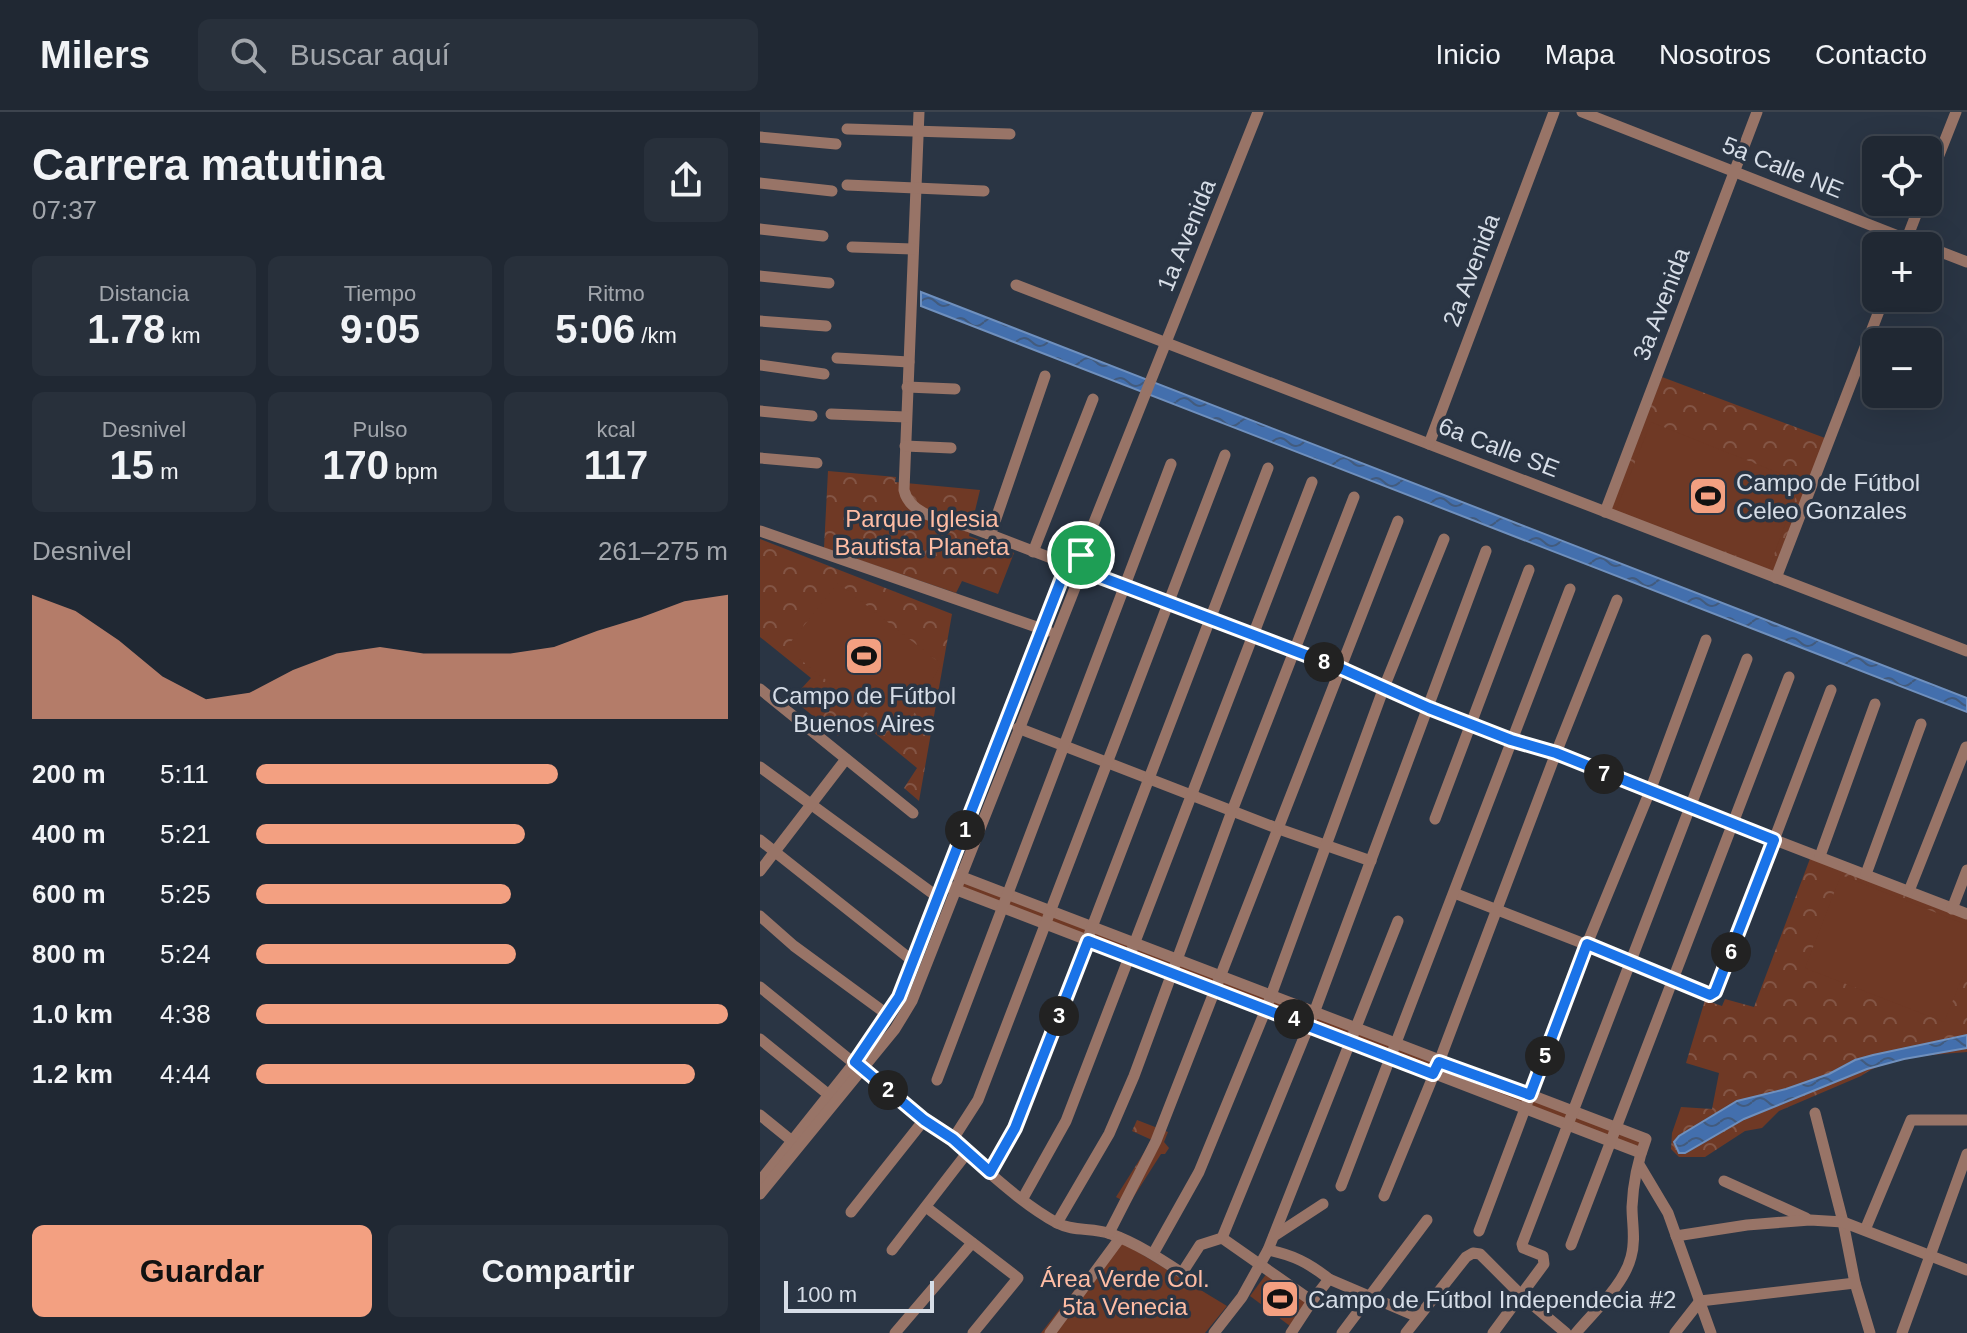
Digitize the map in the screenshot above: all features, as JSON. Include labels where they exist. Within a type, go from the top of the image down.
[{"type":"street","points":[[919,112],[904,490],[914,509],[1340,668],[1383,690],[1511,740],[1556,753],[1967,914]]},
{"type":"street","name":"1a Avenida","points":[[1081,555],[1258,112]]},
{"type":"street","name":"2a Avenida","points":[[1429,444],[1554,112]]},
{"type":"street","name":"5a Calle NE","points":[[1582,112],[1735,171],[1879,232]]},
{"type":"street","name":"3a Avenida","points":[[1605,512],[1757,112]]},
{"type":"street","points":[[1942,148],[1956,112]]},
{"type":"street","points":[[847,129],[1010,134]]},
{"type":"street","points":[[760,137],[836,144]]},
{"type":"street","points":[[760,183],[832,191]]},
{"type":"street","points":[[847,185],[984,191]]},
{"type":"street","points":[[760,229],[823,236]]},
{"type":"street","points":[[852,247],[913,249]]},
{"type":"street","name":"5a Calle NE","points":[[1942,253],[1967,262]]},
{"type":"street","points":[[760,276],[829,283]]},
{"type":"street","name":"6a Calle SE","points":[[1016,285],[1967,651]]},
{"type":"street","points":[[1776,578],[1879,312]]},
{"type":"street","points":[[760,321],[826,326]]},
{"type":"street","points":[[837,358],[909,362]]},
{"type":"street","points":[[760,365],[824,374]]},
{"type":"street","points":[[990,536],[1045,376]]},
{"type":"street","points":[[907,387],[955,389]]},
{"type":"street","points":[[1033,552],[1093,399]]},
{"type":"street","points":[[760,411],[812,416]]},
{"type":"street","points":[[831,414],[906,417]]},
{"type":"street","points":[[905,446],[951,448]]},
{"type":"street","points":[[953,1139],[978,1100],[1225,455]]},
{"type":"street","points":[[760,458],[817,463]]},
{"type":"street","points":[[937,1080],[1127,587],[1171,464]]},
{"type":"street","points":[[990,1172],[1015,1128],[1268,468]]},
{"type":"street","points":[[1023,1198],[1066,1121],[1312,482]]},
{"type":"street","points":[[1057,1223],[1109,1134],[1134,1076],[1232,811],[1354,497]]},
{"type":"street","points":[[1050,1333],[1115,1236],[1156,1141],[1398,521]]},
{"type":"street","points":[[760,531],[1056,635]]},
{"type":"street","points":[[1153,1254],[1199,1172],[1266,1009],[1383,690],[1444,539]]},
{"type":"street","points":[[1222,1238],[1314,1013],[1486,551]]},
{"type":"street","points":[[760,1194],[859,1065],[899,997],[1067,565],[1081,555]]},
{"type":"street","points":[[760,1181],[829,1095],[895,1029],[912,1001],[1082,570],[1081,555]]},
{"type":"street","points":[[1435,819],[1529,570]]},
{"type":"street","points":[[1341,1186],[1570,589]]},
{"type":"street","points":[[1384,1196],[1439,1062],[1617,600]]},
{"type":"street","points":[[1479,1231],[1706,640]]},
{"type":"street","points":[[1493,1333],[1522,1296],[1544,1260],[1543,1256],[1523,1248],[1522,1244],[1747,659]]},
{"type":"street","points":[[1571,1245],[1789,677]]},
{"type":"street","points":[[760,689],[913,813]]},
{"type":"street","points":[[1454,893],[1710,995],[1715,992],[1831,690]]},
{"type":"street","points":[[1820,856],[1875,704]]},
{"type":"street","points":[[1866,874],[1921,724]]},
{"type":"street","points":[[1018,728],[1279,829],[1371,861]]},
{"type":"street","points":[[1909,891],[1966,747]]},
{"type":"street","points":[[760,871],[846,759]]},
{"type":"street","points":[[760,767],[939,898]]},
{"type":"street","points":[[760,840],[914,962]]},
{"type":"street","points":[[1952,909],[1967,870]]},
{"type":"street","points":[[949,872],[1646,1139],[1635,1179],[1631,1259],[1621,1279],[1576,1333]]},
{"type":"street","points":[[944,885],[1641,1153]]},
{"type":"street","points":[[760,916],[794,946],[888,1015]]},
{"type":"street","points":[[1214,1333],[1242,1297],[1268,1250],[1398,921]]},
{"type":"street","points":[[760,987],[1057,1223],[1071,1229],[1115,1236],[1153,1254],[1182,1273],[1200,1245],[1222,1238]]},
{"type":"street","points":[[760,1039],[829,1095]]},
{"type":"street","points":[[1815,1113],[1855,1283],[1870,1333]]},
{"type":"street","points":[[760,1115],[792,1141]]},
{"type":"street","points":[[851,1212],[924,1120]]},
{"type":"street","points":[[1865,1230],[1911,1120],[1967,1120]]},
{"type":"street","points":[[892,1250],[967,1153]]},
{"type":"street","points":[[1902,1333],[1967,1154]]},
{"type":"street","points":[[1640,1166],[1658,1193],[1711,1333]]},
{"type":"street","points":[[1724,1181],[1810,1220]]},
{"type":"street","points":[[1274,1236],[1323,1204]]},
{"type":"street","points":[[926,1207],[1018,1278],[973,1333]]},
{"type":"street","points":[[1342,1333],[1427,1220]]},
{"type":"street","points":[[1676,1236],[1747,1225],[1810,1220],[1843,1222],[1967,1270]]},
{"type":"street","points":[[1222,1238],[1312,1301]]},
{"type":"street","points":[[895,1333],[972,1243]]},
{"type":"street","points":[[1268,1250],[1292,1255],[1329,1279],[1418,1317]]},
{"type":"street","points":[[1406,1333],[1466,1257],[1473,1253],[1480,1254],[1522,1296],[1566,1333]]},
{"type":"street","points":[[1291,1333],[1329,1279]]},
{"type":"street","points":[[1675,1333],[1700,1301],[1855,1283]]},
{"type":"green space","points":[[1662,377],[1825,438],[1774,576],[1608,513]]},
{"type":"green space","name":"Campo de Fútbol Celeo Gonzales","points":[[1651,422],[1801,482],[1769,568],[1616,510]]},
{"type":"green space","name":"Parque Iglesia Bautista Planeta","points":[[828,471],[896,477],[895,482],[980,490],[969,536],[1014,553],[998,594],[962,581],[956,593],[824,548]]},
{"type":"green space","points":[[760,539],[952,614],[919,801],[904,788],[917,768],[855,717],[838,736],[792,699],[811,678],[760,637]]},
{"type":"green space","name":"Campo de Fútbol Buenos Aires","points":[[838,583],[941,664],[900,739],[786,648]]},
{"type":"green space","points":[[1811,856],[1967,918],[1967,1052],[1885,1064],[1779,1111],[1762,1128],[1745,1131],[1705,1157],[1679,1157],[1671,1149],[1672,1133],[1681,1107],[1712,1109],[1719,1073],[1686,1063],[1705,1000],[1722,1006],[1725,999],[1754,1007]]},
{"type":"green space","points":[[1841,875],[1967,925],[1967,966],[1944,1022],[1805,968]]},
{"type":"green space","points":[[962,878],[1642,1140],[1640,1151],[959,889]]},
{"type":"green space","points":[[1137,1120],[1168,1132],[1164,1142],[1169,1148],[1161,1154],[1129,1204],[1116,1197],[1152,1140],[1132,1131]]},
{"type":"green space","name":"Área Verde Col. 5ta Venecia","points":[[1115,1238],[1227,1306],[1205,1333],[1041,1333]]},
{"type":"green space","name":"Campo de Fútbol Independecia #2","points":[[1270,1269],[1309,1301],[1290,1326],[1250,1296]]},
{"type":"water","points":[[921,292],[1967,698],[1967,712],[921,306]]},
{"type":"water","points":[[1967,1035],[1967,1048],[1867,1069],[1744,1119],[1685,1153],[1679,1153],[1674,1142],[1737,1101],[1786,1089],[1829,1074],[1855,1060]]},
{"type":"place","name":"Campo de Fútbol Celeo Gonzales","points":[[1708,496]]},
{"type":"place","name":"Campo de Fútbol Buenos Aires","points":[[864,656]]},
{"type":"place","name":"Campo de Fútbol Independecia #2","points":[[1280,1299]]},
{"type":"route","points":[[1081,555],[1082,570],[1340,668],[1383,690],[1511,740],[1556,753],[1774,840],[1715,992],[1710,995],[1587,944],[1530,1095],[1439,1062],[1433,1074],[1088,941],[1015,1128],[990,1172],[855,1062],[899,997],[1067,565],[1081,555]]}]
